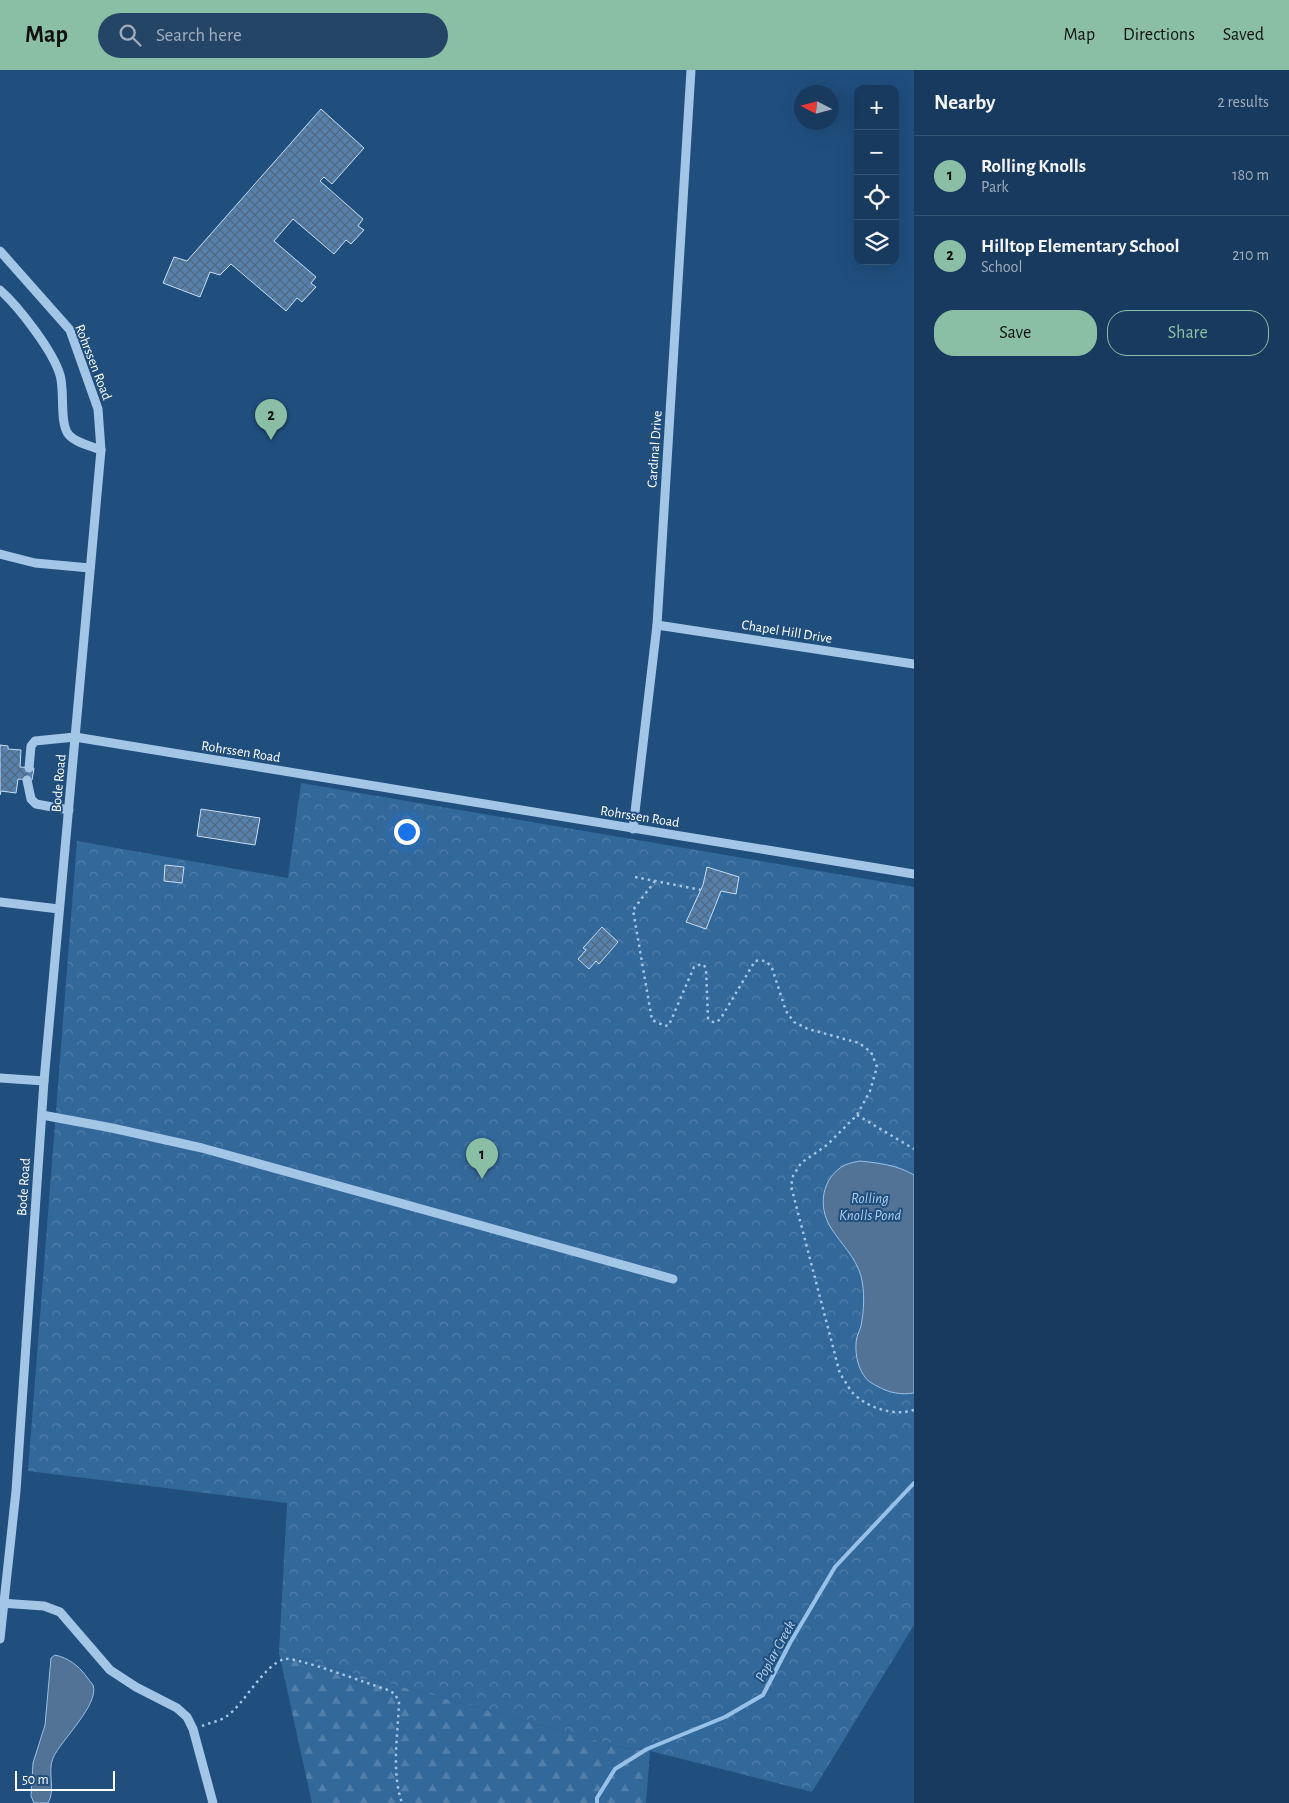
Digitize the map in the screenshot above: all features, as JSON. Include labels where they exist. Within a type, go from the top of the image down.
[{"type":"street","name":"Cardinal Drive","points":[[634,829],[657,625],[691,70]]},
{"type":"street","name":"Rohrssen Road","points":[[0,251],[70,330],[98,409],[101,450],[75,738],[914,874]]},
{"type":"street","points":[[0,290],[14,305],[48,350],[60,374],[65,426],[69,435],[101,450]]},
{"type":"street","points":[[0,554],[35,563],[90,568]]},
{"type":"street","name":"Chapel Hill Drive","points":[[657,625],[914,664]]},
{"type":"street","points":[[28,768],[32,746],[35,741],[75,738]]},
{"type":"street","name":"Bode Road","points":[[0,1638],[2,1603],[16,1491],[44,1081],[75,738]]},
{"type":"street","points":[[27,780],[31,799],[36,804],[69,810]]},
{"type":"street","points":[[0,902],[59,909]]},
{"type":"street","points":[[0,1078],[44,1081]]},
{"type":"street","points":[[42,1115],[202,1148],[672,1279]]},
{"type":"street","points":[[2,1603],[44,1606],[60,1612],[110,1670],[136,1687],[177,1708],[187,1717],[193,1730],[214,1803]]},
{"type":"path","points":[[635,877],[701,890]]},
{"type":"path","points":[[654,881],[633,910],[652,1020],[665,1026],[669,1025],[694,967],[700,964],[704,965],[706,969],[708,1018],[713,1022],[717,1022],[756,961],[761,960],[767,962],[772,968],[786,1011],[794,1022],[808,1029],[859,1043],[870,1052],[877,1067],[870,1091],[858,1115],[827,1145],[801,1163],[793,1176],[792,1186],[840,1374],[852,1392],[868,1404],[885,1411],[906,1413],[914,1410]]},
{"type":"path","points":[[858,1115],[914,1149]]},
{"type":"path","points":[[193,1730],[227,1716],[273,1666],[284,1659],[291,1658],[308,1663],[388,1690],[395,1694],[399,1702],[396,1774],[398,1792],[402,1803]]},
{"type":"green space","points":[[301,783],[914,887],[914,1625],[812,1792],[650,1751],[624,1748],[279,1653],[287,1503],[28,1471],[77,841],[288,878]]},
{"type":"green space","points":[[279,1653],[624,1748],[650,1751],[646,1803],[312,1803]]},
{"type":"water","name":"Rolling Knolls Pond","points":[[860,1161],[894,1167],[914,1175],[914,1393],[895,1393],[867,1380],[862,1373],[857,1358],[856,1342],[861,1326],[863,1307],[861,1276],[852,1256],[831,1228],[824,1211],[823,1202],[827,1184],[837,1170],[850,1163]]},
{"type":"water","points":[[55,1655],[72,1662],[80,1668],[93,1685],[94,1693],[86,1712],[53,1758],[51,1763],[51,1792],[48,1803],[34,1803],[31,1796],[33,1763],[45,1725],[51,1658]]},
{"type":"building","points":[[321,109],[364,148],[332,184],[324,177],[320,181],[363,219],[358,226],[364,230],[351,244],[346,240],[334,254],[293,219],[274,241],[316,277],[311,283],[316,287],[302,302],[297,298],[286,311],[231,264],[220,275],[210,272],[200,297],[163,283],[174,257],[187,261]]},
{"type":"building","points":[[0,745],[8,746],[8,749],[21,750],[20,767],[34,768],[32,780],[18,779],[16,793],[1,791],[0,795]]},
{"type":"building","points":[[201,809],[260,818],[255,845],[197,836]]},
{"type":"building","points":[[165,865],[184,867],[182,883],[164,881]]},
{"type":"building","points":[[707,867],[739,877],[736,894],[721,891],[706,929],[686,922],[703,885]]},
{"type":"building","points":[[602,927],[618,942],[599,964],[596,961],[589,969],[578,959],[586,950],[583,948]]},
{"type":"waterway","name":"Poplar Creek","points":[[597,1803],[597,1798],[615,1769],[647,1749],[725,1717],[763,1695],[790,1643],[835,1567],[914,1483]]},
{"type":"place","name":"Hilltop Elementary School","points":[[271,440]]},
{"type":"place","name":"Rolling Knolls","points":[[482,1179]]}]
